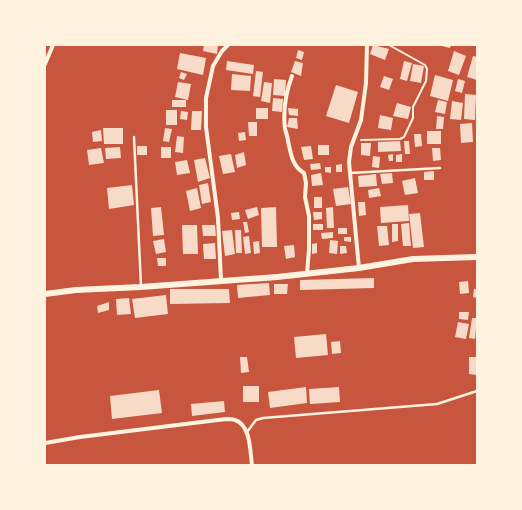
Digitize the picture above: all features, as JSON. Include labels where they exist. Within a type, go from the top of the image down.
[{"type":"street","points":[[45,64],[53,45]]},
{"type":"street","points":[[221,280],[218,218],[206,127],[206,98],[212,66],[228,45]]},
{"type":"street","points":[[358,268],[349,162],[351,147],[361,120],[366,83],[367,45]]},
{"type":"street","points":[[292,76],[288,85],[285,105],[285,129],[291,157],[297,170],[304,173],[306,183],[305,197],[309,216],[307,274]]},
{"type":"street","points":[[45,294],[76,290],[141,287],[307,274],[358,268],[413,259],[477,257]]},
{"type":"street","points":[[45,443],[80,437],[226,419],[235,420],[242,424],[247,432],[252,465]]},
{"type":"lane","points":[[134,137],[141,287]]},
{"type":"lane","points":[[350,173],[440,168]]},
{"type":"lane","points":[[247,432],[256,420],[262,418],[437,404],[477,391]]},
{"type":"path","points":[[354,140],[404,138],[413,118],[413,107],[426,81],[427,69],[425,65],[389,45]]},
{"type":"building","points":[[204,45],[218,45],[217,54],[203,51]]},
{"type":"building","points":[[373,45],[389,49],[385,60],[370,54]]},
{"type":"building","points":[[437,45],[451,45],[450,48]]},
{"type":"building","points":[[298,50],[304,52],[302,60],[296,58]]},
{"type":"building","points":[[454,51],[466,56],[459,75],[448,71]]},
{"type":"building","points":[[180,53],[206,58],[203,75],[177,69]]},
{"type":"building","points":[[473,56],[477,57],[477,80],[467,77]]},
{"type":"building","points":[[227,61],[254,65],[253,74],[226,70]]},
{"type":"building","points":[[295,61],[303,63],[301,76],[291,72]]},
{"type":"building","points":[[404,61],[412,63],[407,81],[400,79]]},
{"type":"building","points":[[413,64],[424,66],[421,83],[410,81]]},
{"type":"building","points":[[256,71],[263,72],[260,97],[253,96]]},
{"type":"building","points":[[181,72],[187,74],[184,80],[179,78]]},
{"type":"building","points":[[232,74],[251,76],[250,91],[231,90]]},
{"type":"building","points":[[435,75],[453,80],[448,101],[430,96]]},
{"type":"building","points":[[384,76],[393,79],[389,90],[380,87]]},
{"type":"building","points":[[274,79],[286,80],[285,96],[273,95]]},
{"type":"building","points":[[458,79],[465,81],[462,93],[455,91]]},
{"type":"building","points":[[178,82],[191,84],[188,100],[175,97]]},
{"type":"building","points":[[264,82],[272,83],[270,103],[261,101]]},
{"type":"building","points":[[336,85],[358,92],[349,123],[326,116]]},
{"type":"building","points":[[465,94],[476,95],[475,120],[464,119]]},
{"type":"building","points":[[273,98],[283,99],[282,112],[272,111]]},
{"type":"building","points":[[172,100],[186,100],[186,107],[172,107]]},
{"type":"building","points":[[438,100],[447,102],[445,114],[435,112]]},
{"type":"building","points":[[452,101],[463,103],[461,120],[450,119]]},
{"type":"building","points":[[397,103],[411,107],[408,119],[393,116]]},
{"type":"building","points":[[256,108],[268,108],[268,119],[256,119]]},
{"type":"building","points":[[288,108],[298,109],[298,116],[289,115]]},
{"type":"building","points":[[166,110],[177,110],[177,125],[166,125]]},
{"type":"building","points":[[181,111],[188,112],[187,120],[180,119]]},
{"type":"building","points":[[192,111],[202,111],[201,130],[191,130]]},
{"type":"building","points":[[380,115],[393,118],[391,130],[378,128]]},
{"type":"building","points":[[437,116],[444,117],[443,129],[436,129]]},
{"type":"building","points":[[289,118],[297,118],[298,129],[287,127]]},
{"type":"building","points":[[248,122],[257,122],[257,136],[249,136]]},
{"type":"building","points":[[472,123],[473,142],[461,143],[460,124]]},
{"type":"building","points":[[103,128],[123,128],[123,144],[104,144]]},
{"type":"building","points":[[165,128],[172,129],[169,142],[163,141]]},
{"type":"building","points":[[101,130],[102,141],[93,142],[92,132]]},
{"type":"building","points":[[427,131],[441,131],[441,144],[427,144]]},
{"type":"building","points":[[245,132],[246,140],[239,141],[238,133]]},
{"type":"building","points":[[414,134],[421,134],[422,146],[415,147]]},
{"type":"building","points":[[177,136],[184,137],[183,153],[175,152]]},
{"type":"building","points":[[400,141],[401,151],[378,152],[378,142]]},
{"type":"building","points":[[404,141],[409,141],[410,154],[405,154]]},
{"type":"building","points":[[361,143],[371,143],[370,156],[361,155]]},
{"type":"building","points":[[318,145],[329,145],[329,155],[318,155]]},
{"type":"building","points":[[137,146],[147,146],[147,155],[137,155]]},
{"type":"building","points":[[311,146],[313,159],[304,160],[301,147]]},
{"type":"building","points":[[120,147],[121,158],[106,159],[105,148]]},
{"type":"building","points":[[161,147],[171,147],[171,158],[161,158]]},
{"type":"building","points":[[101,148],[104,163],[89,165],[87,150]]},
{"type":"building","points":[[432,148],[440,148],[441,160],[433,161]]},
{"type":"building","points":[[244,152],[246,165],[237,168],[235,155]]},
{"type":"building","points":[[231,154],[235,172],[223,174],[219,156]]},
{"type":"building","points":[[393,154],[393,161],[389,161],[388,155]]},
{"type":"building","points":[[402,154],[402,162],[396,162],[396,155]]},
{"type":"building","points":[[373,156],[380,157],[379,168],[372,167]]},
{"type":"building","points":[[205,158],[210,178],[198,182],[194,160]]},
{"type":"building","points":[[187,160],[190,173],[177,175],[175,162]]},
{"type":"building","points":[[320,163],[321,169],[311,170],[310,164]]},
{"type":"building","points":[[342,164],[342,172],[336,172],[336,165]]},
{"type":"building","points":[[325,167],[331,167],[331,173],[325,172]]},
{"type":"building","points":[[434,171],[434,180],[424,180],[424,172]]},
{"type":"building","points":[[321,173],[323,185],[312,186],[311,175]]},
{"type":"building","points":[[392,173],[393,183],[382,184],[380,174]]},
{"type":"building","points":[[376,174],[377,186],[359,187],[358,176]]},
{"type":"building","points":[[415,178],[418,193],[405,195],[402,181]]},
{"type":"building","points":[[208,183],[211,202],[202,204],[199,185]]},
{"type":"building","points":[[132,185],[134,205],[109,209],[107,188]]},
{"type":"building","points":[[348,187],[351,204],[336,206],[333,189]]},
{"type":"building","points":[[197,188],[201,208],[190,211],[186,191]]},
{"type":"building","points":[[379,188],[381,196],[369,198],[368,190]]},
{"type":"building","points":[[314,197],[322,197],[322,208],[314,208]]},
{"type":"building","points":[[358,202],[365,202],[366,215],[359,216]]},
{"type":"building","points":[[408,205],[409,221],[381,223],[380,207]]},
{"type":"building","points":[[161,207],[164,235],[153,236],[151,208]]},
{"type":"building","points":[[257,207],[259,215],[248,219],[245,210]]},
{"type":"building","points":[[276,207],[277,247],[262,247],[261,208]]},
{"type":"building","points":[[333,207],[334,228],[327,228],[326,208]]},
{"type":"building","points":[[239,212],[240,219],[232,220],[231,213]]},
{"type":"building","points":[[313,212],[322,212],[322,219],[314,220]]},
{"type":"building","points":[[420,213],[424,247],[413,248],[409,214]]},
{"type":"building","points":[[243,222],[247,222],[249,232],[245,233]]},
{"type":"building","points":[[409,223],[411,246],[403,246],[401,224]]},
{"type":"building","points":[[313,224],[323,224],[323,230],[313,230]]},
{"type":"building","points":[[392,224],[398,224],[398,241],[392,242]]},
{"type":"building","points":[[182,225],[197,225],[198,254],[183,254]]},
{"type":"building","points":[[202,225],[215,225],[216,236],[203,236]]},
{"type":"building","points":[[377,226],[387,226],[389,245],[379,246]]},
{"type":"building","points":[[338,228],[347,228],[347,234],[338,234]]},
{"type":"building","points":[[232,230],[235,254],[225,256],[222,231]]},
{"type":"building","points":[[235,230],[241,230],[242,253],[236,253]]},
{"type":"building","points":[[333,232],[333,238],[322,239],[321,233]]},
{"type":"building","points":[[249,236],[251,253],[245,254],[243,237]]},
{"type":"building","points":[[344,237],[351,237],[351,242],[344,241]]},
{"type":"building","points":[[164,239],[166,252],[156,254],[153,241]]},
{"type":"building","points":[[330,240],[338,241],[337,254],[329,253]]},
{"type":"building","points":[[259,241],[260,253],[254,254],[253,242]]},
{"type":"building","points":[[215,243],[216,259],[204,259],[203,244]]},
{"type":"building","points":[[317,243],[317,253],[312,254],[312,244]]},
{"type":"building","points":[[294,245],[295,257],[286,259],[284,246]]},
{"type":"building","points":[[340,246],[346,246],[347,253],[340,254]]},
{"type":"building","points":[[157,258],[166,258],[166,266],[158,266]]},
{"type":"building","points":[[374,278],[374,288],[300,290],[300,280]]},
{"type":"building","points":[[468,281],[469,293],[460,294],[459,282]]},
{"type":"building","points":[[269,283],[270,295],[238,298],[237,285]]},
{"type":"building","points":[[274,284],[288,284],[287,294],[274,294]]},
{"type":"building","points":[[170,289],[229,289],[230,303],[170,304]]},
{"type":"building","points":[[474,289],[477,289],[477,298],[473,297]]},
{"type":"building","points":[[166,295],[168,314],[135,318],[132,299]]},
{"type":"building","points":[[129,298],[131,314],[117,315],[116,299]]},
{"type":"building","points":[[109,302],[109,310],[98,313],[97,306]]},
{"type":"building","points":[[459,312],[469,312],[468,320],[459,319]]},
{"type":"building","points":[[472,318],[477,318],[475,339],[469,338]]},
{"type":"building","points":[[458,322],[469,324],[466,339],[455,337]]},
{"type":"building","points":[[326,334],[328,355],[296,358],[294,337]]},
{"type":"building","points":[[340,341],[341,353],[332,354],[331,342]]},
{"type":"building","points":[[240,357],[247,357],[249,372],[241,373]]},
{"type":"building","points":[[469,357],[477,357],[477,375],[469,374]]},
{"type":"building","points":[[243,386],[259,386],[259,402],[243,402]]},
{"type":"building","points":[[306,387],[307,403],[270,408],[268,392]]},
{"type":"building","points":[[339,387],[340,402],[310,404],[309,389]]},
{"type":"building","points":[[159,390],[162,413],[112,419],[110,396]]},
{"type":"building","points":[[224,401],[225,412],[192,416],[191,404]]}]
